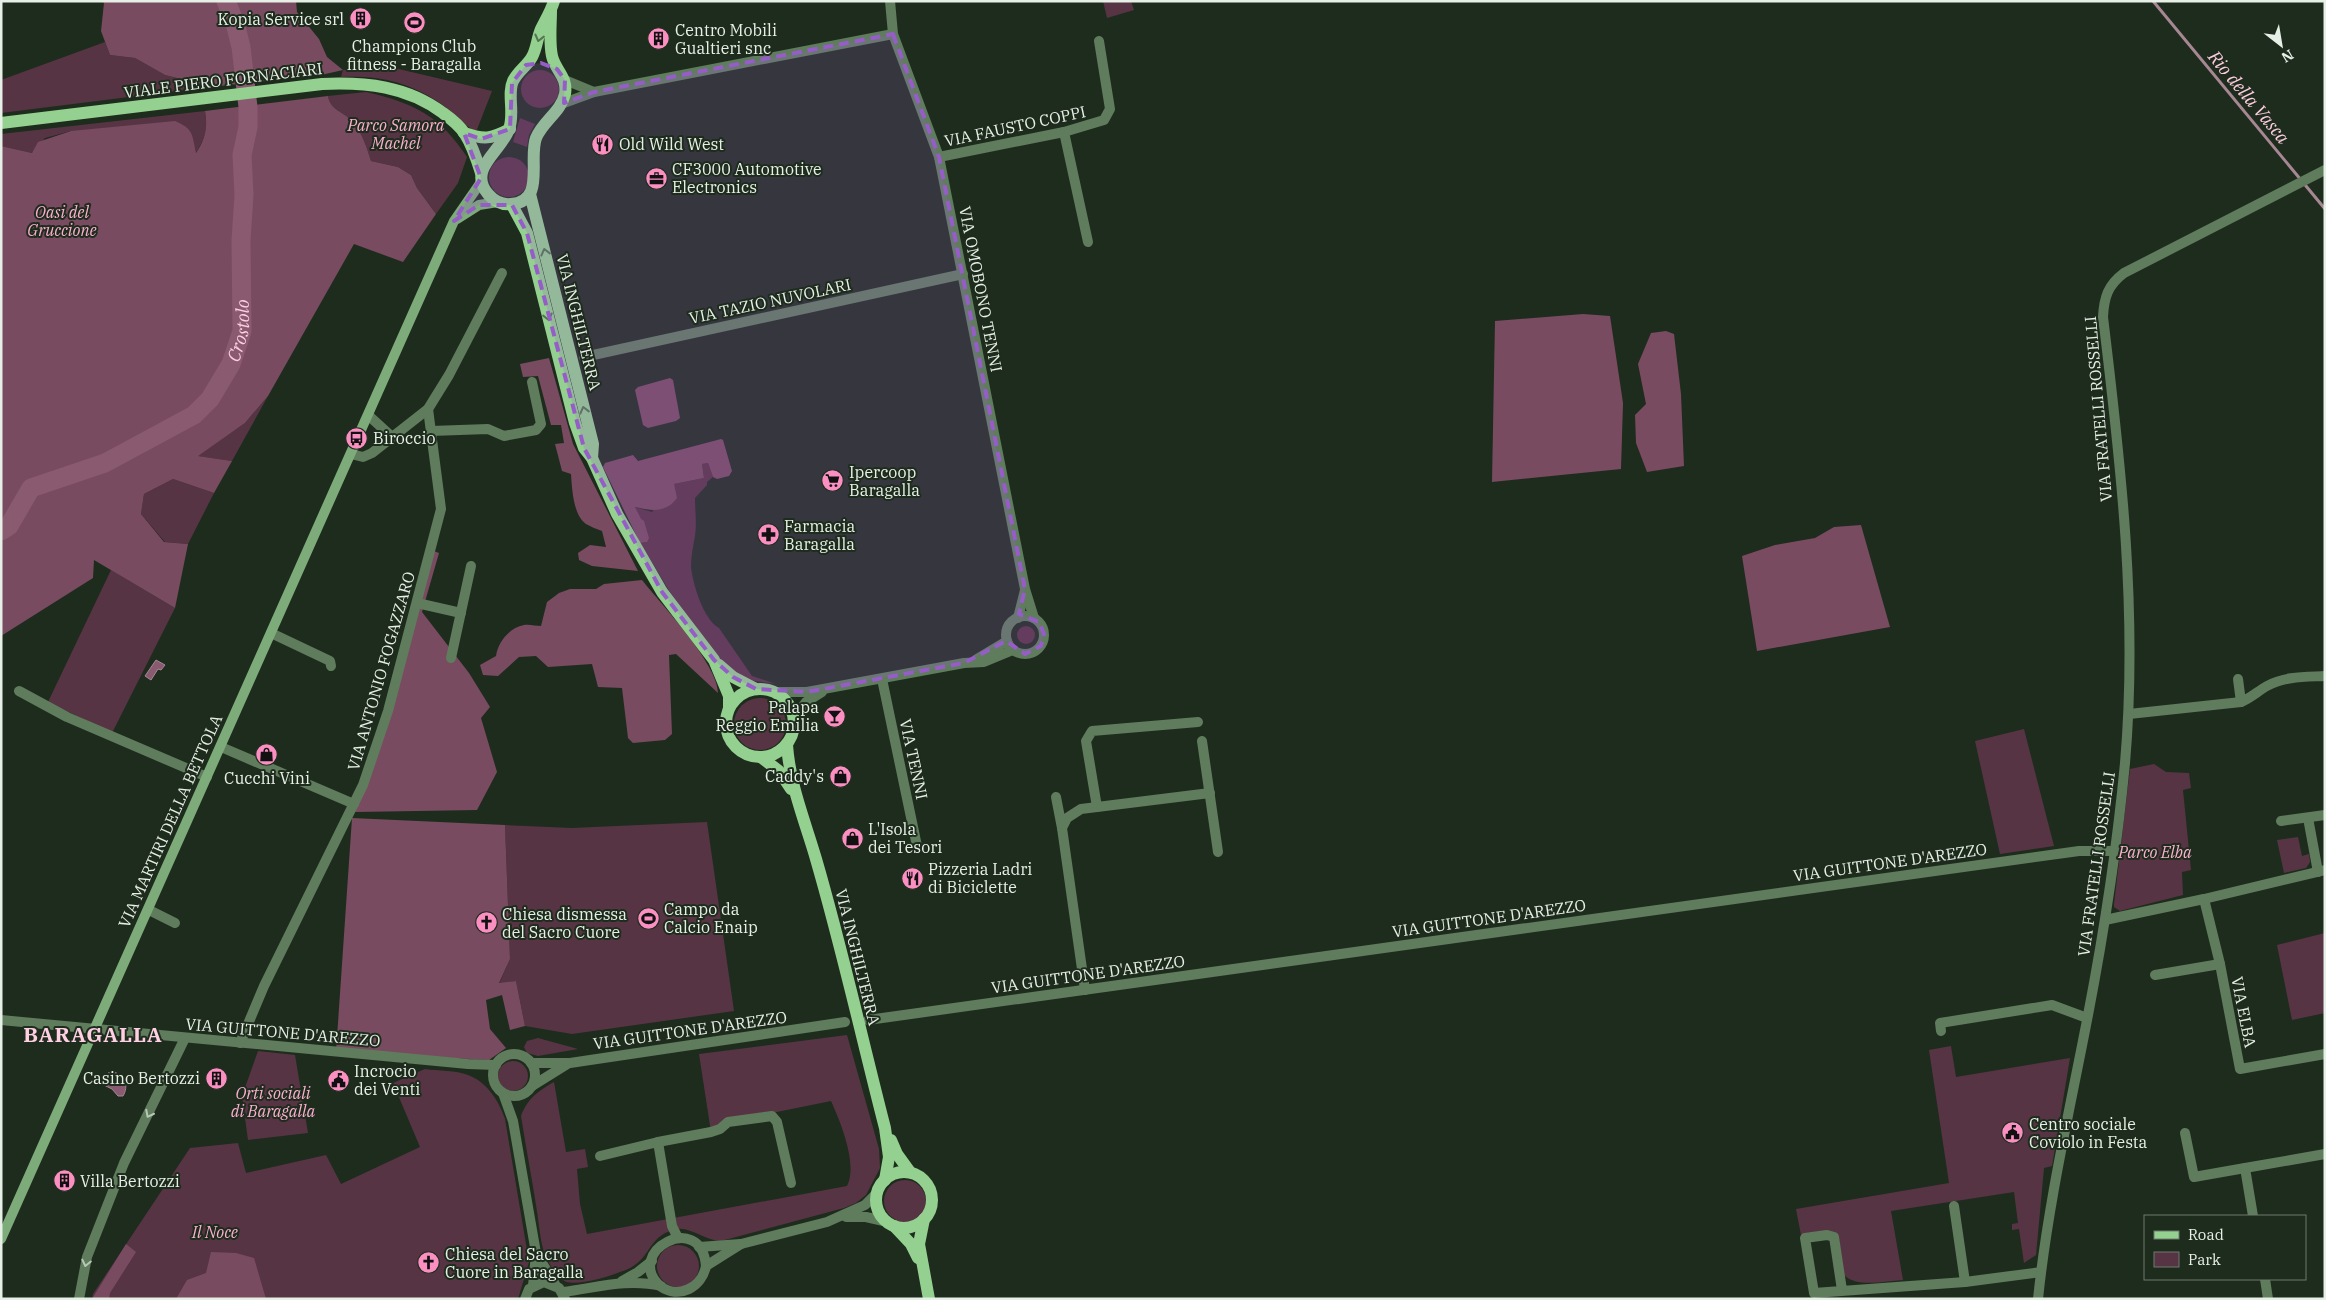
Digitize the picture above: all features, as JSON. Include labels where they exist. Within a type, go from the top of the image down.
[{"type":"main road","name":"VIA MARTIRI DELLA BETTOLA","points":[[1,1239],[454,221],[481,177],[483,165],[503,143],[510,129],[513,108],[512,83],[518,72],[533,56],[541,30],[553,6]]},
{"type":"main road","name":"VIA MARTIRI DELLA BETTOLA","points":[[553,6],[551,46],[557,69],[565,80]]},
{"type":"main road","points":[[526,65],[541,63],[557,69]]},
{"type":"main road","points":[[454,221],[479,205],[498,202],[512,204],[526,199],[530,194],[535,175],[533,154],[536,139],[541,128],[561,104],[565,94],[565,80]]},
{"type":"main road","name":"VIALE PIERO FORNACIARI","points":[[1,123],[348,82],[392,88],[420,98],[448,117],[464,133],[481,177]]},
{"type":"main road","points":[[464,133],[481,139],[495,136],[510,129]]},
{"type":"main road","points":[[481,177],[486,192],[498,202]]},
{"type":"main road","name":"VIA INGHILTERRA","points":[[530,194],[593,444],[592,458]]},
{"type":"main road","name":"VIA INGHILTERRA","points":[[512,204],[527,233],[575,423],[584,448],[592,458],[617,514],[662,592],[714,660],[733,677],[756,689],[775,692]]},
{"type":"main road","name":"VIA INGHILTERRA","points":[[714,660],[729,696],[729,707],[725,723],[733,745],[746,755],[762,758],[779,771],[795,795]]},
{"type":"main road","points":[[729,707],[736,698],[756,689]]},
{"type":"main road","points":[[775,692],[788,702],[794,718]]},
{"type":"main road","name":"VIA INGHILTERRA","points":[[794,718],[792,737],[787,745],[788,766],[795,795],[816,858],[885,1128],[889,1157],[885,1180],[877,1193],[878,1209],[910,1244],[921,1264]]},
{"type":"main road","points":[[762,758],[780,752],[787,745]]},
{"type":"main road","name":"VIA INGHILTERRA","points":[[885,1128],[897,1154],[910,1172],[923,1179],[931,1192],[932,1206],[924,1220],[919,1244],[921,1264],[930,1299]]},
{"type":"main road","points":[[885,1180],[901,1172],[910,1172]]},
{"type":"main road","points":[[891,1224],[910,1227],[924,1220]]},
{"type":"street","name":"VIA OMOBONO TENNI","points":[[775,692],[807,692],[964,663],[984,662],[1013,650],[1025,654],[1037,651],[1041,646],[1044,634],[1039,622],[1034,618],[1025,589],[939,157],[893,34],[890,1]]},
{"type":"street","points":[[561,104],[594,92],[893,34]]},
{"type":"street","name":"VIA FAUSTO COPPI","points":[[939,157],[1064,132],[1096,124],[1108,116],[1110,110],[1099,41]]},
{"type":"street","points":[[565,80],[594,92]]},
{"type":"street","points":[[1064,132],[1088,242]]},
{"type":"street","name":"VIA FRATELLI ROSSELLI","points":[[2038,1299],[2062,1145],[2105,920],[2121,798],[2129,714],[2128,574],[2119,454],[2103,317],[2104,300],[2112,285],[2124,273],[2325,170]]},
{"type":"street","points":[[351,454],[363,456],[372,453],[391,436],[428,409],[502,273]]},
{"type":"street","name":"VIA TAZIO NUVOLARI","points":[[584,357],[963,274]]},
{"type":"street","points":[[431,431],[488,429],[504,436],[536,430],[542,424],[532,382]]},
{"type":"street","name":"VIA ANTONIO FOGAZZARO","points":[[240,1043],[264,986],[354,804],[369,769],[388,711],[441,509],[428,409]]},
{"type":"street","points":[[368,415],[391,436]]},
{"type":"street","points":[[451,658],[471,566]]},
{"type":"street","name":"VIA OMOBONO TENNI","points":[[964,663],[991,652],[1007,640],[1009,625],[1018,618],[1025,589]]},
{"type":"street","points":[[417,603],[461,613]]},
{"type":"street","points":[[1018,618],[1034,618]]},
{"type":"street","points":[[271,633],[330,662],[331,666]]},
{"type":"street","points":[[1007,640],[1013,650]]},
{"type":"street","points":[[2129,714],[2241,702],[2249,699],[2268,685],[2283,680],[2325,676]]},
{"type":"street","name":"VIA TENNI","points":[[882,679],[917,846]]},
{"type":"street","points":[[2238,679],[2241,702]]},
{"type":"street","name":"VIA OMOBONO TENNI","points":[[794,718],[806,702],[830,688]]},
{"type":"street","points":[[18,691],[67,717],[208,777]]},
{"type":"street","points":[[1097,807],[1086,740],[1092,731],[1198,722]]},
{"type":"street","points":[[1202,741],[1218,852]]},
{"type":"street","points":[[221,747],[354,804]]},
{"type":"street","points":[[1062,828],[1067,818],[1081,809],[1210,793]]},
{"type":"street","points":[[1056,797],[1085,990]]},
{"type":"street","points":[[2281,821],[2325,815]]},
{"type":"street","points":[[2105,920],[2322,871],[2308,818]]},
{"type":"street","name":"VIA GUITTONE D'AREZZO","points":[[868,1020],[2084,850],[2114,851]]},
{"type":"street","name":"VIA ELBA","points":[[2204,899],[2220,964],[2240,1069],[2325,1054]]},
{"type":"street","points":[[149,910],[176,923]]},
{"type":"street","name":"VIA ELBA","points":[[2155,975],[2220,964]]},
{"type":"street","points":[[1941,1032],[1940,1023],[2052,1005],[2087,1018]]},
{"type":"street","name":"VIA GUITTONE D'AREZZO","points":[[1,1020],[468,1064],[494,1070]]},
{"type":"street","name":"VIA GUITTONE D'AREZZO","points":[[531,1063],[570,1062],[845,1022]]},
{"type":"street","points":[[79,1299],[87,1257],[124,1163],[185,1038]]},
{"type":"street","points":[[503,1093],[518,1096],[532,1086],[535,1074],[531,1063],[526,1058],[514,1054],[503,1057],[494,1070],[496,1086],[503,1093],[513,1121],[536,1253],[533,1286],[525,1299]]},
{"type":"street","name":"VIA GUITTONE D'AREZZO","points":[[532,1086],[570,1062]]},
{"type":"street","points":[[513,1121],[518,1096]]},
{"type":"street","points":[[600,1156],[711,1132],[720,1129],[728,1122],[772,1116],[778,1122],[791,1183]]},
{"type":"street","points":[[2185,1133],[2194,1178],[2325,1154]]},
{"type":"street","points":[[658,1142],[672,1226],[678,1238]]},
{"type":"street","points":[[2245,1168],[2253,1215]]},
{"type":"street","points":[[843,1217],[865,1205],[877,1193]]},
{"type":"street","points":[[1954,1206],[1965,1282]]},
{"type":"street","points":[[699,1247],[741,1244],[843,1217],[866,1216],[891,1224]]},
{"type":"street","points":[[666,1241],[672,1226]]},
{"type":"street","points":[[1842,1290],[1834,1237],[1827,1235],[1805,1238],[1814,1293],[1965,1282],[2041,1272]]},
{"type":"street","points":[[533,1286],[544,1282],[561,1292],[595,1288],[619,1282],[638,1272],[652,1261],[659,1246],[666,1241],[678,1238],[686,1239],[699,1247],[706,1259],[706,1266],[697,1299]]},
{"type":"street","points":[[706,1266],[741,1244]]},
{"type":"street","points":[[536,1253],[561,1292]]},
{"type":"street","points":[[652,1261],[653,1275],[661,1286],[674,1295],[686,1292],[700,1283]]},
{"type":"street","points":[[2265,1280],[2268,1299]]},
{"type":"street","points":[[619,1282],[643,1282],[661,1286]]},
{"type":"street","points":[[577,1299],[595,1288]]},
{"type":"highlighted area","points":[[893,34],[939,157],[1025,589],[1019,614],[1039,622],[1044,634],[1041,646],[1025,654],[1006,641],[964,663],[807,692],[756,689],[733,677],[714,660],[662,592],[584,448],[527,233],[512,205],[479,205],[454,221],[481,178],[464,133],[481,139],[510,129],[512,83],[526,65],[541,63],[557,69],[565,80],[564,103],[594,92]]},
{"type":"green space","points":[[102,1],[296,1],[297,12],[319,39],[327,57],[343,70],[321,75],[201,88],[201,84],[165,75],[135,58],[110,55],[101,31],[104,3]]},
{"type":"green space","points":[[1103,1],[1131,1],[1134,10],[1107,18]]},
{"type":"green space","points":[[105,42],[110,55],[135,58],[165,75],[201,84],[201,88],[1,113],[1,80]]},
{"type":"green space","name":"Parco Samora Machel","points":[[386,66],[492,91],[476,132],[426,94],[403,84],[379,78],[341,77],[343,70]]},
{"type":"green space","points":[[540,70],[553,76],[559,89],[553,102],[540,108],[527,102],[521,89],[527,76]]},
{"type":"green space","name":"Parco Samora Machel","points":[[366,92],[398,101],[424,113],[447,131],[467,157],[458,183],[436,214],[417,188],[411,175],[398,167],[371,161],[364,140],[356,125],[331,105],[328,96]]},
{"type":"green space","name":"Oasi del Gruccione","points":[[328,96],[331,105],[356,125],[364,140],[371,161],[398,167],[411,175],[417,188],[436,214],[403,262],[354,244],[268,396],[245,423],[198,456],[232,461],[214,493],[173,479],[144,494],[141,514],[164,542],[188,544],[175,608],[94,560],[93,578],[1,636],[1,146],[32,153],[38,142],[71,131],[175,121],[186,127],[191,133],[196,153],[205,133],[205,111]]},
{"type":"green space","points":[[205,111],[205,134],[195,154],[71,131],[45,138],[32,153],[1,146],[1,134]]},
{"type":"green space","points":[[520,118],[535,124],[529,135],[527,147],[513,142]]},
{"type":"green space","points":[[509,157],[523,163],[529,177],[523,191],[509,197],[495,191],[489,177],[495,163]]},
{"type":"green space","points":[[1583,314],[1610,316],[1623,403],[1621,469],[1492,482],[1495,321]]},
{"type":"green space","points":[[1666,331],[1674,334],[1681,394],[1684,466],[1647,472],[1636,443],[1635,415],[1646,404],[1638,364],[1651,333]]},
{"type":"green space","points":[[549,358],[573,444],[638,571],[592,566],[579,560],[578,553],[590,545],[606,547],[602,531],[586,524],[578,514],[574,501],[571,474],[562,471],[555,444],[564,443],[561,425],[551,425],[538,376],[523,377],[520,364]]},
{"type":"green space","points":[[670,378],[673,380],[680,418],[676,421],[648,428],[643,425],[635,390],[638,387]]},
{"type":"green space","points":[[268,396],[232,461],[197,456],[245,423]]},
{"type":"green space","points":[[723,440],[732,471],[729,476],[717,479],[713,477],[708,463],[702,464],[704,478],[674,484],[677,498],[673,503],[658,510],[635,507],[644,521],[649,538],[647,542],[640,543],[603,467],[605,463],[633,455],[638,461]]},
{"type":"green space","points":[[708,463],[713,477],[695,498],[696,531],[691,567],[694,582],[708,617],[719,628],[752,676],[776,684],[749,680],[725,666],[670,592],[640,543],[647,542],[635,507],[652,512],[674,484],[704,478],[702,464]]},
{"type":"green space","points":[[173,479],[214,493],[188,544],[165,542],[141,514],[144,494]]},
{"type":"green space","points":[[1861,525],[1890,627],[1757,651],[1742,556],[1775,545],[1815,538],[1834,527]]},
{"type":"green space","points":[[431,550],[439,553],[422,612],[469,673],[490,707],[481,718],[497,772],[477,810],[356,812],[351,810],[363,785]]},
{"type":"green space","points":[[111,570],[175,608],[112,733],[48,702]]},
{"type":"green space","points":[[642,580],[699,651],[716,681],[718,693],[676,654],[669,655],[672,734],[665,740],[633,743],[628,738],[622,688],[598,687],[592,664],[548,667],[536,656],[519,657],[498,676],[483,675],[480,665],[496,656],[505,636],[514,629],[524,625],[541,626],[547,602],[559,593],[570,589],[596,589],[604,584]]},
{"type":"green space","points":[[1026,626],[1032,629],[1035,635],[1032,641],[1026,644],[1020,641],[1017,635],[1020,629]]},
{"type":"green space","points":[[755,698],[765,698],[774,702],[782,710],[786,724],[782,738],[774,746],[765,750],[755,750],[746,746],[738,738],[734,729],[734,719],[738,710],[746,702]]},
{"type":"green space","points":[[2024,729],[2054,846],[2000,854],[1975,741]]},
{"type":"green space","name":"Parco Elba","points":[[2154,764],[2166,772],[2189,773],[2191,788],[2183,790],[2191,870],[2182,872],[2183,895],[2120,911],[2114,907],[2114,904],[2130,769]]},
{"type":"green space","points":[[352,818],[505,825],[510,959],[499,983],[516,981],[525,1026],[510,1030],[502,995],[486,1000],[490,1029],[506,1048],[489,1060],[336,1052]]},
{"type":"green space","points":[[707,822],[734,1011],[572,1034],[525,1026],[516,981],[499,984],[510,959],[505,825],[572,828]]},
{"type":"green space","points":[[2298,837],[2302,856],[2309,854],[2310,862],[2306,868],[2284,873],[2277,840]]},
{"type":"green space","points":[[2325,933],[2325,1013],[2292,1020],[2277,945]]},
{"type":"green space","points":[[847,1035],[879,1149],[880,1168],[866,1195],[856,1203],[844,1208],[721,1241],[683,1229],[668,1232],[655,1241],[643,1258],[630,1268],[599,1279],[573,1283],[563,1280],[556,1273],[544,1252],[521,1116],[527,1104],[538,1092],[554,1082],[566,1152],[585,1149],[588,1167],[577,1169],[580,1204],[587,1234],[847,1186],[851,1167],[847,1144],[831,1101],[728,1122],[711,1132],[699,1054]]},
{"type":"green space","points":[[538,1038],[578,1049],[538,1056],[527,1053],[524,1047],[527,1041]]},
{"type":"green space","points":[[1951,1046],[1956,1077],[2070,1058],[2052,1166],[2044,1168],[2036,1255],[2024,1263],[2019,1229],[2012,1230],[2012,1224],[2018,1223],[2014,1192],[1891,1211],[1903,1280],[1864,1283],[1849,1279],[1844,1275],[1838,1234],[1827,1231],[1801,1235],[1796,1209],[1949,1183],[1929,1050]]},
{"type":"green space","name":"Orti sociali di Baragalla","points":[[258,1051],[295,1055],[308,1133],[248,1140],[242,1096]]},
{"type":"green space","points":[[513,1061],[524,1065],[528,1076],[524,1087],[513,1091],[502,1087],[498,1076],[502,1065]]},
{"type":"green space","name":"Il Noce","points":[[425,1069],[458,1072],[475,1078],[496,1099],[505,1119],[529,1262],[518,1299],[92,1299],[93,1294],[190,1148],[238,1143],[246,1173],[326,1155],[341,1184],[420,1147],[393,1083]]},
{"type":"green space","points":[[905,1180],[920,1186],[926,1201],[920,1216],[905,1222],[890,1216],[884,1201],[890,1186]]},
{"type":"green space","points":[[126,1244],[136,1252],[110,1293],[109,1299],[92,1299]]},
{"type":"green space","points":[[674,1245],[682,1245],[693,1251],[699,1266],[693,1281],[682,1287],[674,1287],[663,1281],[657,1270],[657,1262],[663,1251]]},
{"type":"green space","points":[[211,1252],[236,1253],[254,1258],[266,1299],[176,1299],[187,1280],[206,1273]]},
{"type":"shaded area","points":[[156,660],[165,665],[161,670],[158,669],[151,680],[145,676]]},
{"type":"shaded area","points":[[114,1072],[121,1076],[125,1082],[126,1089],[123,1096],[118,1096],[112,1089],[104,1085],[104,1077],[108,1073]]},
{"type":"waterway","name":"Crostolo","points":[[1,531],[9,526],[31,488],[105,463],[194,415],[210,399],[231,364],[242,331],[241,240],[244,195],[242,155],[248,127],[248,107],[241,47],[235,23],[226,1]]},
{"type":"waterway","name":"Rio della Vasca","points":[[2153,1],[2325,209]]},
{"type":"place","name":"Kopia Service srl","points":[[360,19]]},
{"type":"place","name":"Champions Club fitness - Baragalla","points":[[414,22]]},
{"type":"place","name":"Centro Mobili Gualtieri snc","points":[[659,39]]},
{"type":"place","name":"Old Wild West","points":[[603,144]]},
{"type":"place","name":"CF3000 Automotive Electronics","points":[[656,178]]},
{"type":"place","name":"Biroccio","points":[[357,438]]},
{"type":"place","name":"Ipercoop Baragalla","points":[[833,481]]},
{"type":"place","name":"Farmacia Baragalla","points":[[768,535]]},
{"type":"place","name":"Palapa Reggio Emilia","points":[[835,716]]},
{"type":"place","name":"Cucchi Vini","points":[[267,754]]},
{"type":"place","name":"Caddy's","points":[[840,776]]},
{"type":"place","name":"L'Isola dei Tesori","points":[[852,838]]},
{"type":"place","name":"Pizzeria Ladri di Biciclette","points":[[912,878]]},
{"type":"place","name":"Campo da Calcio Enaip","points":[[648,918]]},
{"type":"place","name":"Chiesa dismessa del Sacro Cuore","points":[[486,923]]},
{"type":"place","name":"Casino Bertozzi","points":[[216,1078]]},
{"type":"place","name":"Incrocio dei Venti","points":[[338,1080]]},
{"type":"place","name":"Centro sociale Coviolo in Festa","points":[[2013,1133]]},
{"type":"place","name":"Villa Bertozzi","points":[[64,1181]]},
{"type":"place","name":"Chiesa del Sacro Cuore in Baragalla","points":[[429,1263]]},
{"type":"district","name":"BARAGALLA","points":[[93,1034]]}]
